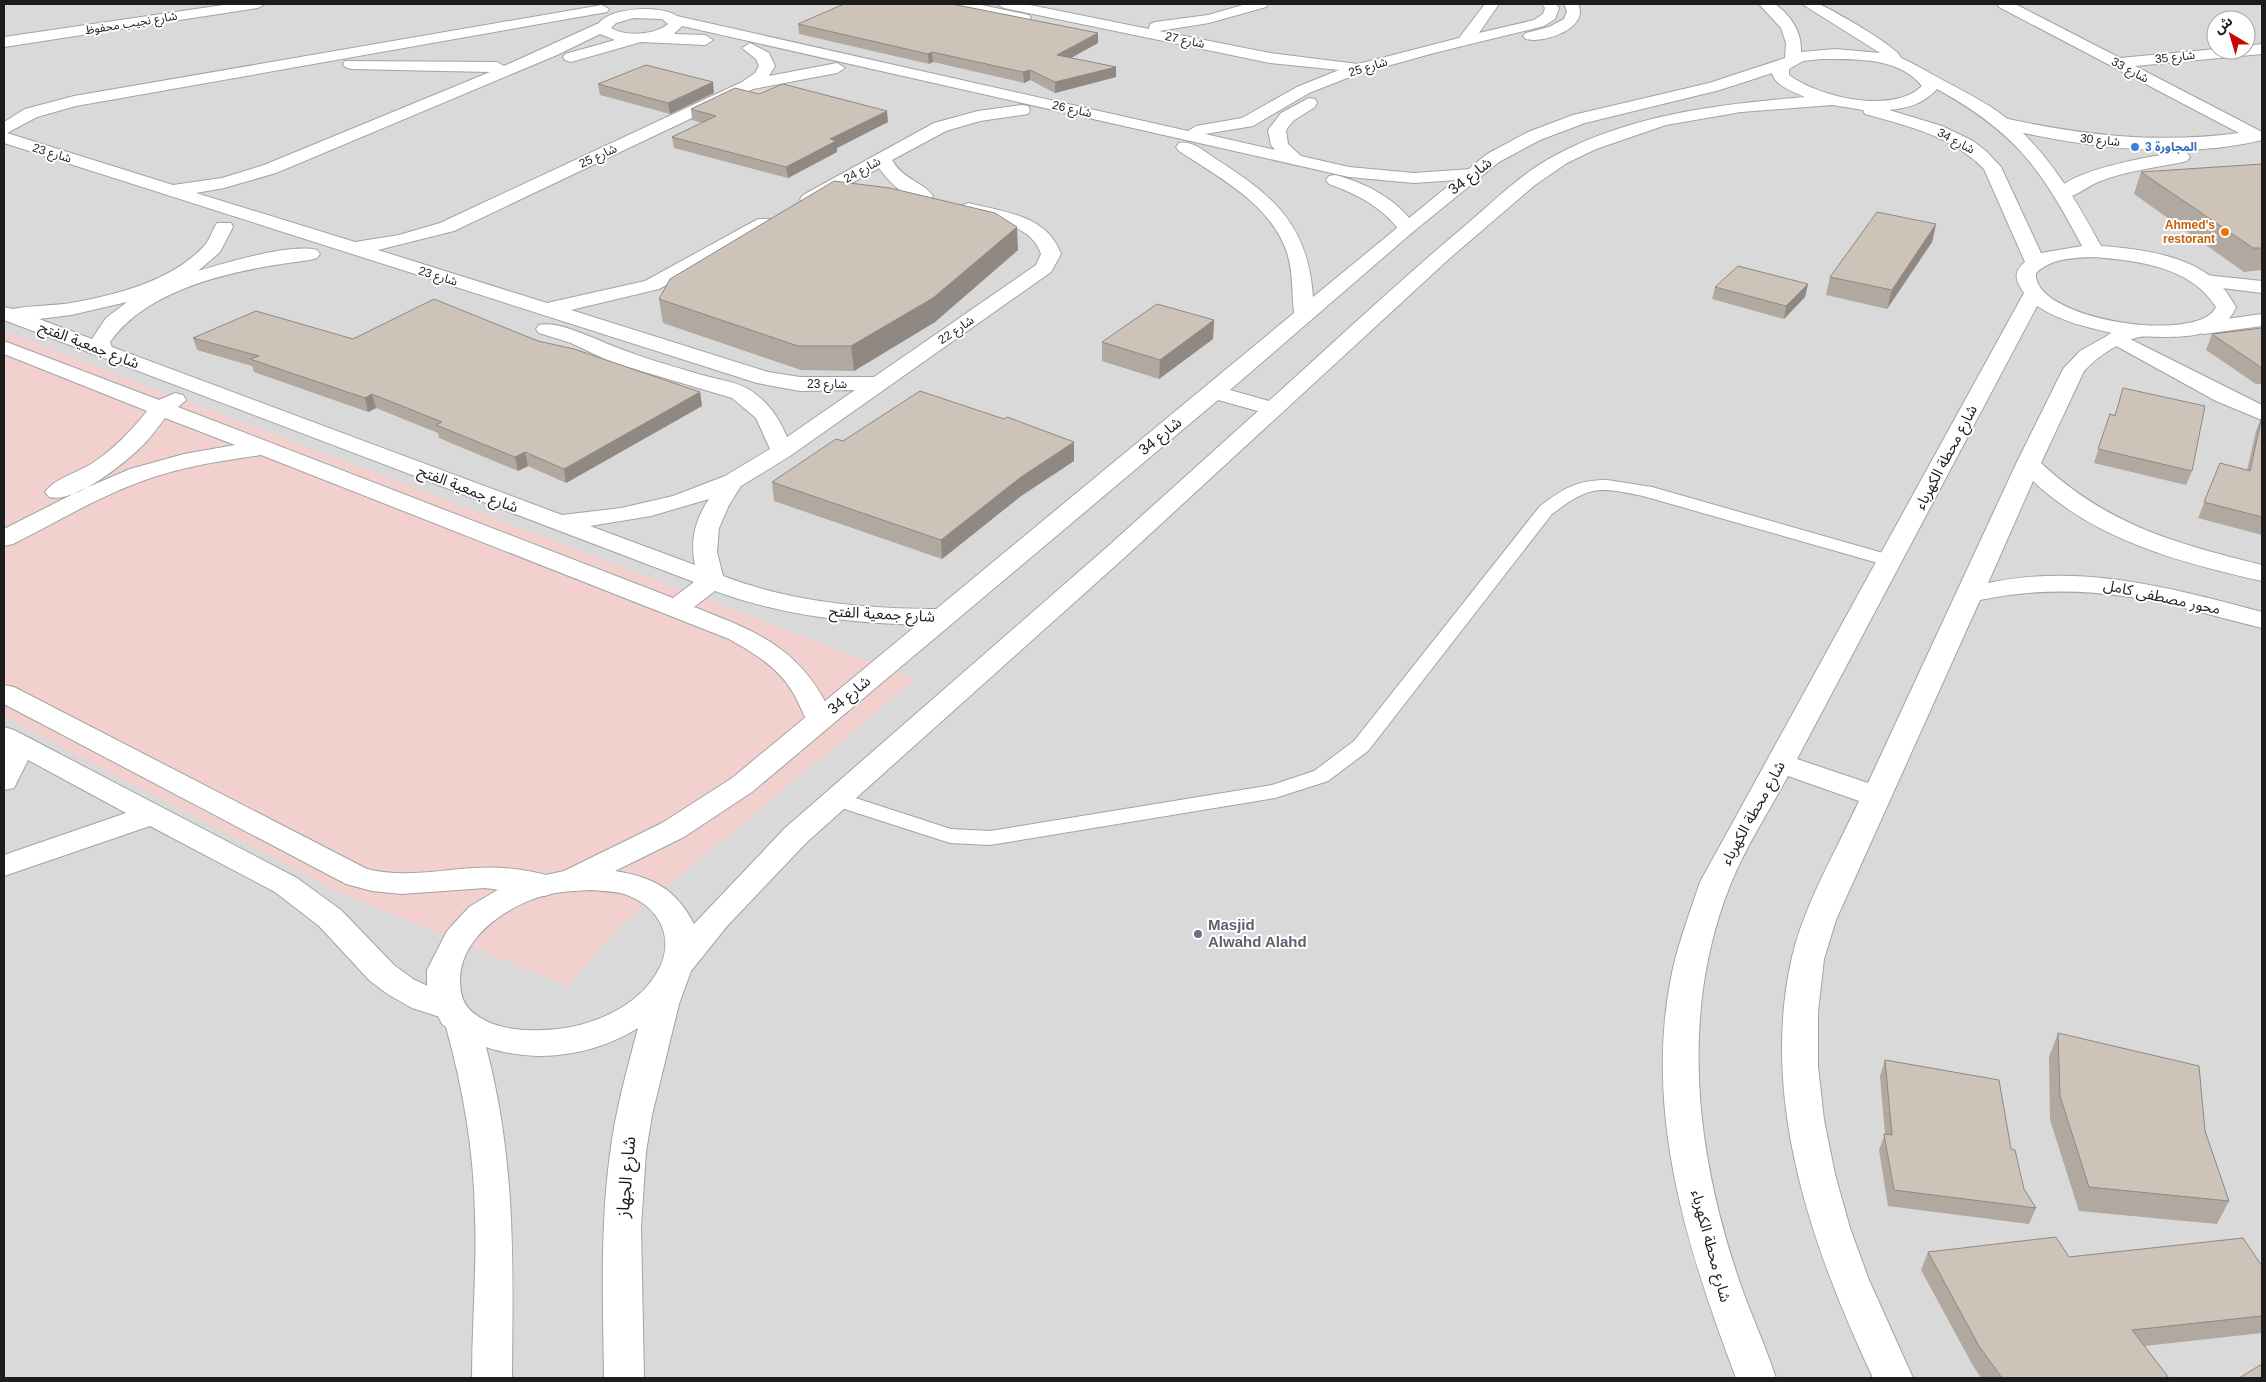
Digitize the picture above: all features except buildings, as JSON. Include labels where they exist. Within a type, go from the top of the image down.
[{"type":"street","name":"شارع نجيب محفوظ","points":[[4,34],[203,4]]},
{"type":"street","name":"شارع نجيب محفوظ","points":[[4,42],[258,4]]},
{"type":"street","name":"شارع 27","points":[[957,4],[986,6],[1248,58],[1366,67]]},
{"type":"street","name":"شارع 27","points":[[1004,4],[1121,28],[1248,58],[1286,91]]},
{"type":"street","points":[[1464,41],[1492,4]]},
{"type":"street","name":"شارع 25","points":[[1286,91],[1366,67],[1464,41],[1511,31],[1546,20],[1552,12],[1549,4]]},
{"type":"street","name":"شارع 25","points":[[1286,91],[1328,92],[1371,76],[1427,60],[1556,30],[1567,25],[1575,16],[1571,4]]},
{"type":"street","points":[[1766,4],[1781,17],[1792,33],[1794,50],[1788,62],[1780,70],[1781,77],[1788,84],[1806,93],[1838,101],[1878,104],[1914,100],[1926,94],[1930,86],[1926,77]]},
{"type":"street","points":[[1809,4],[1879,45],[1900,64],[1973,102],[1999,122],[2045,167],[2094,251]]},
{"type":"street","name":"شارع 33","points":[[2004,4],[2260,140]]},
{"type":"street","points":[[1121,28],[1174,25],[1258,5]]},
{"type":"street","points":[[1248,58],[1238,47],[1233,31],[1258,5]]},
{"type":"street","points":[[171,191],[232,181],[291,166],[589,51],[671,30],[676,26],[666,13]]},
{"type":"street","name":"شارع 26","points":[[1407,227],[1401,218],[1380,201],[1323,171],[1294,159],[1182,140],[1022,110],[944,99],[881,78],[750,48],[698,40],[612,35],[606,33],[604,15],[666,13],[1182,140],[1323,171],[1394,177],[1434,178],[1472,174]]},
{"type":"street","points":[[251,201],[291,166],[443,95],[570,43],[604,15]]},
{"type":"street","points":[[12,107],[74,101],[247,70],[604,15]]},
{"type":"street","points":[[1511,31],[1527,38]]},
{"type":"street","name":"شارع 25","points":[[347,260],[448,226],[748,85],[761,76],[767,66],[763,56],[750,48]]},
{"type":"street","name":"شارع 35","points":[[2117,63],[2262,49]]},
{"type":"street","name":"شارع 34","points":[[558,882],[673,830],[742,785],[1214,392],[1407,227],[1472,174],[1513,146],[1556,126],[1608,111],[1714,87],[1788,62],[1822,54],[1842,54],[1882,59],[1900,64]]},
{"type":"street","points":[[247,70],[327,64],[472,68],[518,65],[537,70]]},
{"type":"street","points":[[402,66],[426,76],[440,88],[443,95]]},
{"type":"street","name":"شارع 25","points":[[748,85],[837,68]]},
{"type":"street","points":[[881,78],[897,70]]},
{"type":"street","points":[[1182,140],[1247,122],[1275,106],[1286,91]]},
{"type":"street","name":"شارع 25","points":[[1286,91],[1277,138],[1286,152],[1294,159]]},
{"type":"street","points":[[940,128],[944,99]]},
{"type":"street","points":[[4,129],[31,113],[74,101]]},
{"type":"street","name":"شارع 34","points":[[12,741],[155,814],[286,885],[330,918],[382,973],[401,987],[456,1015],[479,1034],[502,1041],[528,1045],[556,1044],[602,1032],[635,1015],[655,999],[675,972],[756,875],[836,799],[1275,409],[1443,254],[1530,181],[1560,159],[1590,145],[1663,121],[1741,107],[1838,101],[1942,132],[1966,144],[1984,158],[1992,167],[2035,262]]},
{"type":"street","name":"شارع 24","points":[[629,320],[639,297],[652,285],[940,128],[978,116],[1022,110]]},
{"type":"street","name":"شارع 30","points":[[1999,122],[2075,138],[2154,144],[2260,140]]},
{"type":"street","name":"شارع 23","points":[[4,138],[171,191],[251,201],[347,260],[473,306],[491,292]]},
{"type":"street","points":[[1182,140],[1256,196],[1282,224],[1297,254],[1304,316]]},
{"type":"street","name":"شارع 30","points":[[2062,194],[2090,178],[2108,172],[2260,140]]},
{"type":"street","points":[[2154,144],[2174,158]]},
{"type":"street","name":"شارع 23","points":[[4,158],[310,254],[426,272],[491,292],[578,339],[619,357],[740,393],[751,400],[767,417],[782,451]]},
{"type":"street","name":"شارع 22","points":[[883,159],[893,175],[901,182],[940,201]]},
{"type":"street","points":[[825,190],[859,191]]},
{"type":"street","name":"شارع 22","points":[[558,523],[589,520],[651,509],[681,501],[733,481],[782,451],[1032,278],[1049,261],[1051,254],[1047,241],[1032,229],[940,201],[886,192]]},
{"type":"street","name":"شارع 25","points":[[426,272],[430,251],[448,226]]},
{"type":"street","points":[[103,350],[100,342],[104,333],[120,315],[166,286],[201,259],[218,242],[224,227]]},
{"type":"street","points":[[2204,328],[2220,319],[2226,307],[2221,294],[2205,281],[2166,263],[2143,257],[2094,251],[2050,255],[2035,262],[2026,271],[2026,282],[2033,294],[2050,306],[2126,335],[2224,396],[2262,413]]},
{"type":"street","points":[[4,312],[20,314],[76,309],[247,264],[310,254]]},
{"type":"street","points":[[2205,281],[2262,287]]},
{"type":"street","name":"شارع 24","points":[[537,317],[592,300],[652,285]]},
{"type":"street","name":"شارع محطة الكهرباء","points":[[1756,1378],[1724,1299],[1701,1222],[1685,1140],[1680,1069],[1684,998],[1696,937],[1716,882],[1891,561],[2033,294]]},
{"type":"street","name":"شارع جمعية الفتح","points":[[4,312],[712,581],[780,603],[818,610],[900,618],[943,617]]},
{"type":"street","name":"شارع 23","points":[[537,317],[629,320],[715,362],[765,378],[791,383],[878,383]]},
{"type":"street","points":[[1893,1378],[1860,1303],[1825,1210],[1812,1153],[1802,1088],[1801,1033],[1808,958],[1818,925],[1971,594],[2028,464],[2074,369],[2084,357],[2126,335],[2162,333],[2262,320]]},
{"type":"street","points":[[4,347],[738,633],[762,646],[783,661],[799,679],[812,699],[820,720]]},
{"type":"street","points":[[690,379],[715,362]]},
{"type":"street","points":[[4,540],[81,490],[97,470],[125,449],[150,423],[159,408],[201,387]]},
{"type":"street","points":[[1214,392],[1275,409]]},
{"type":"street","points":[[4,518],[81,490],[191,459],[264,448]]},
{"type":"street","points":[[2028,464],[2063,495],[2120,528],[2191,555],[2262,573]]},
{"type":"street","name":"شارع 22","points":[[712,581],[703,550],[704,534],[716,504],[733,481]]},
{"type":"street","points":[[675,609],[712,581]]},
{"type":"street","name":"محور مصطفى كامل","points":[[1971,594],[1999,586],[2031,582],[2102,583],[2179,598],[2262,620]]},
{"type":"street","points":[[4,693],[319,858],[372,882],[408,885],[494,878],[558,882]]},
{"type":"street","points":[[4,781],[12,741]]},
{"type":"street","points":[[1780,763],[1876,796]]},
{"type":"street","points":[[4,866],[56,846],[155,814]]},
{"type":"street","points":[[286,885],[319,858]]},
{"type":"street","name":"شارع الجهاز","points":[[558,882],[596,879],[620,882],[641,889],[659,898],[672,911],[680,927],[683,944],[631,1123],[624,1173],[621,1226],[624,1378]]},
{"type":"street","points":[[492,1378],[493,1216],[491,1162],[476,1072],[456,1015],[443,991],[443,972],[449,954],[461,936],[477,919],[497,905],[520,893],[558,882]]},
{"type":"lane","points":[[836,799],[950,836],[990,838],[1275,791],[1321,776],[1361,746],[1546,510],[1569,492],[1593,486],[1616,485],[1646,491],[1891,561]]},
{"type":"shaded area","points":[[4,4],[2262,4],[2262,1378],[4,1378]]},
{"type":"shaded area","points":[[4,331],[916,679],[620,926],[568,986],[340,893],[4,717]]},
{"type":"place","name":"المجاورة 3","points":[[2135,147]]},
{"type":"place","name":"Ahmed's restorant","points":[[2225,232]]},
{"type":"place","name":"Masjid Alwahd Alahd","points":[[1198,934]]}]
